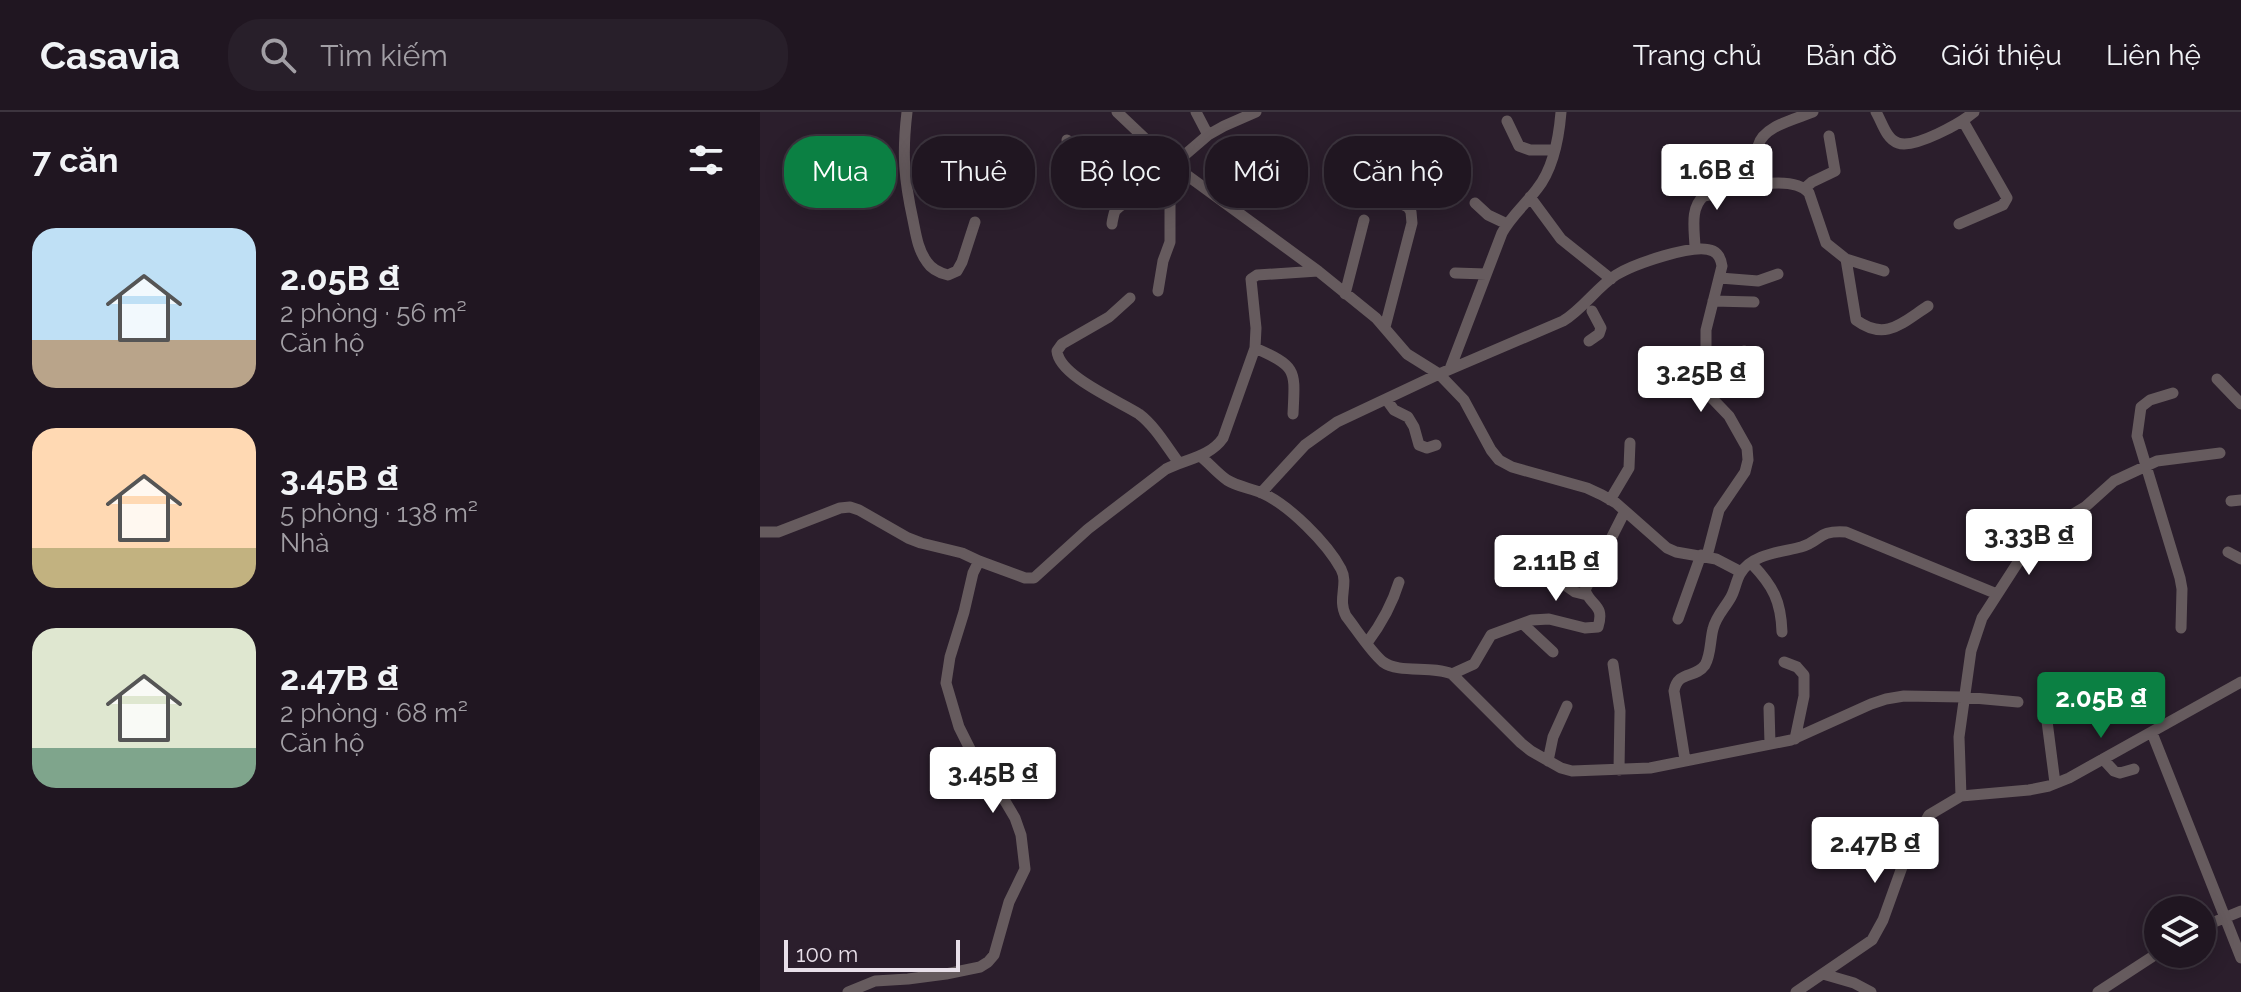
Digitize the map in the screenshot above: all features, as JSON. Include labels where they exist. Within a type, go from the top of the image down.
[{"type":"street","points":[[907,112],[903,169],[919,248],[928,265],[948,275],[957,271],[975,222]]},
{"type":"street","points":[[1117,112],[1142,136]]},
{"type":"street","points":[[1196,112],[1208,135]]},
{"type":"street","points":[[1189,152],[1208,135],[1255,112]]},
{"type":"street","points":[[1444,371],[1507,224],[1544,180],[1559,133],[1561,112]]},
{"type":"street","points":[[1778,112],[1779,126]]},
{"type":"street","points":[[1754,186],[1761,139],[1779,126],[1813,112]]},
{"type":"street","points":[[1876,112],[1889,136],[1896,143],[1906,144],[1963,121],[1974,112]]},
{"type":"street","points":[[1507,121],[1519,146],[1530,150],[1554,150]]},
{"type":"street","points":[[1959,224],[2003,205],[2007,198],[1963,121]]},
{"type":"street","points":[[1805,188],[1835,171],[1829,136]]},
{"type":"street","points":[[1189,177],[1318,271],[1385,327],[1407,354],[1444,371],[1499,460],[1512,467],[1587,488],[1625,511],[1667,548],[1704,555],[1741,572]]},
{"type":"street","points":[[1695,249],[1695,215],[1704,196],[1754,186],[1787,184],[1805,188],[1809,193],[1826,243],[1846,259],[1884,271]]},
{"type":"street","points":[[1530,197],[1561,239],[1611,279]]},
{"type":"street","points":[[1475,203],[1488,215],[1507,224]]},
{"type":"street","points":[[1112,224],[1115,212],[1120,208]]},
{"type":"street","points":[[1158,291],[1170,242],[1170,208]]},
{"type":"street","points":[[1385,327],[1412,223],[1411,212],[1407,208]]},
{"type":"street","points":[[1345,294],[1364,220]]},
{"type":"street","points":[[1261,493],[1305,445],[1337,422],[1444,371],[1563,321],[1589,307],[1619,273],[1653,260],[1704,248],[1715,252],[1722,266],[1706,330],[1706,392],[1729,416],[1747,448],[1748,460],[1745,472],[1719,510],[1678,619]]},
{"type":"street","points":[[1846,259],[1854,312],[1856,320],[1862,325],[1884,331],[1893,329],[1928,306]]},
{"type":"street","points":[[760,532],[778,532],[850,507],[908,538],[962,553],[1025,578],[1034,578],[1088,529],[1166,469],[1218,447],[1255,348],[1251,279],[1257,275],[1318,271]]},
{"type":"street","points":[[1455,273],[1486,274]]},
{"type":"street","points":[[1720,278],[1758,281],[1778,274]]},
{"type":"street","points":[[1130,298],[1109,317],[1062,344],[1057,351],[1057,359],[1102,394],[1140,415],[1179,463]]},
{"type":"street","points":[[1713,301],[1754,302]]},
{"type":"street","points":[[1589,307],[1601,328],[1599,334],[1589,341]]},
{"type":"street","points":[[1255,348],[1280,359],[1292,371],[1293,414]]},
{"type":"street","points":[[1705,361],[1729,358],[1744,351]]},
{"type":"street","points":[[2217,379],[2241,404]]},
{"type":"street","points":[[2173,393],[2150,400],[2141,407],[2137,436],[2180,578],[2181,628]]},
{"type":"street","points":[[1386,399],[1394,410],[1408,417],[1419,445],[1427,448],[1436,445]]},
{"type":"street","points":[[1610,500],[1629,468],[1630,443]]},
{"type":"street","points":[[1961,796],[1959,737],[1975,633],[2034,540],[2085,507],[2114,481],[2144,465],[2220,453]]},
{"type":"street","points":[[1200,456],[1227,480],[1261,493],[1307,526],[1341,568],[1344,583],[1342,608],[1382,661],[1391,666],[1437,669],[1452,674],[1521,743],[1561,768],[1572,771],[1650,768],[1795,739],[1886,699],[1904,696],[2018,702]]},
{"type":"street","points":[[1587,595],[1587,584],[1625,511]]},
{"type":"street","points":[[1685,760],[1674,691],[1676,683],[1704,667],[1716,618],[1732,596],[1741,572],[1768,554],[1807,544],[1822,534],[1846,532],[1997,594]]},
{"type":"street","points":[[2228,552],[2241,559]]},
{"type":"street","points":[[848,992],[875,981],[946,974],[980,967],[988,962],[994,955],[1009,902],[1025,869],[1021,835],[1015,818],[974,757],[946,683],[950,657],[979,561]]},
{"type":"street","points":[[1452,674],[1474,664],[1491,635],[1540,618],[1585,628],[1598,627],[1599,607],[1587,595],[1575,592],[1551,575],[1548,572],[1550,561]]},
{"type":"street","points":[[1752,564],[1765,578],[1781,608],[1782,632]]},
{"type":"street","points":[[1367,643],[1394,601],[1399,582]]},
{"type":"street","points":[[1523,624],[1553,652]]},
{"type":"street","points":[[1784,662],[1797,667],[1804,675],[1804,696],[1795,739]]},
{"type":"street","points":[[1613,664],[1620,711],[1619,770]]},
{"type":"street","points":[[1796,992],[1872,940],[1883,920],[1906,856],[1929,815],[1961,796],[2029,790],[2055,783],[2241,682]]},
{"type":"street","points":[[2044,698],[2055,783]]},
{"type":"street","points":[[1548,761],[1553,737],[1567,706]]},
{"type":"street","points":[[1769,708],[1770,744]]},
{"type":"street","points":[[2152,733],[2240,950]]},
{"type":"street","points":[[2103,759],[2120,773],[2134,769]]},
{"type":"street","points":[[2216,920],[2241,911]]},
{"type":"street","points":[[2098,992],[2144,962]]},
{"type":"street","points":[[1823,974],[1854,983],[1871,992]]}]
